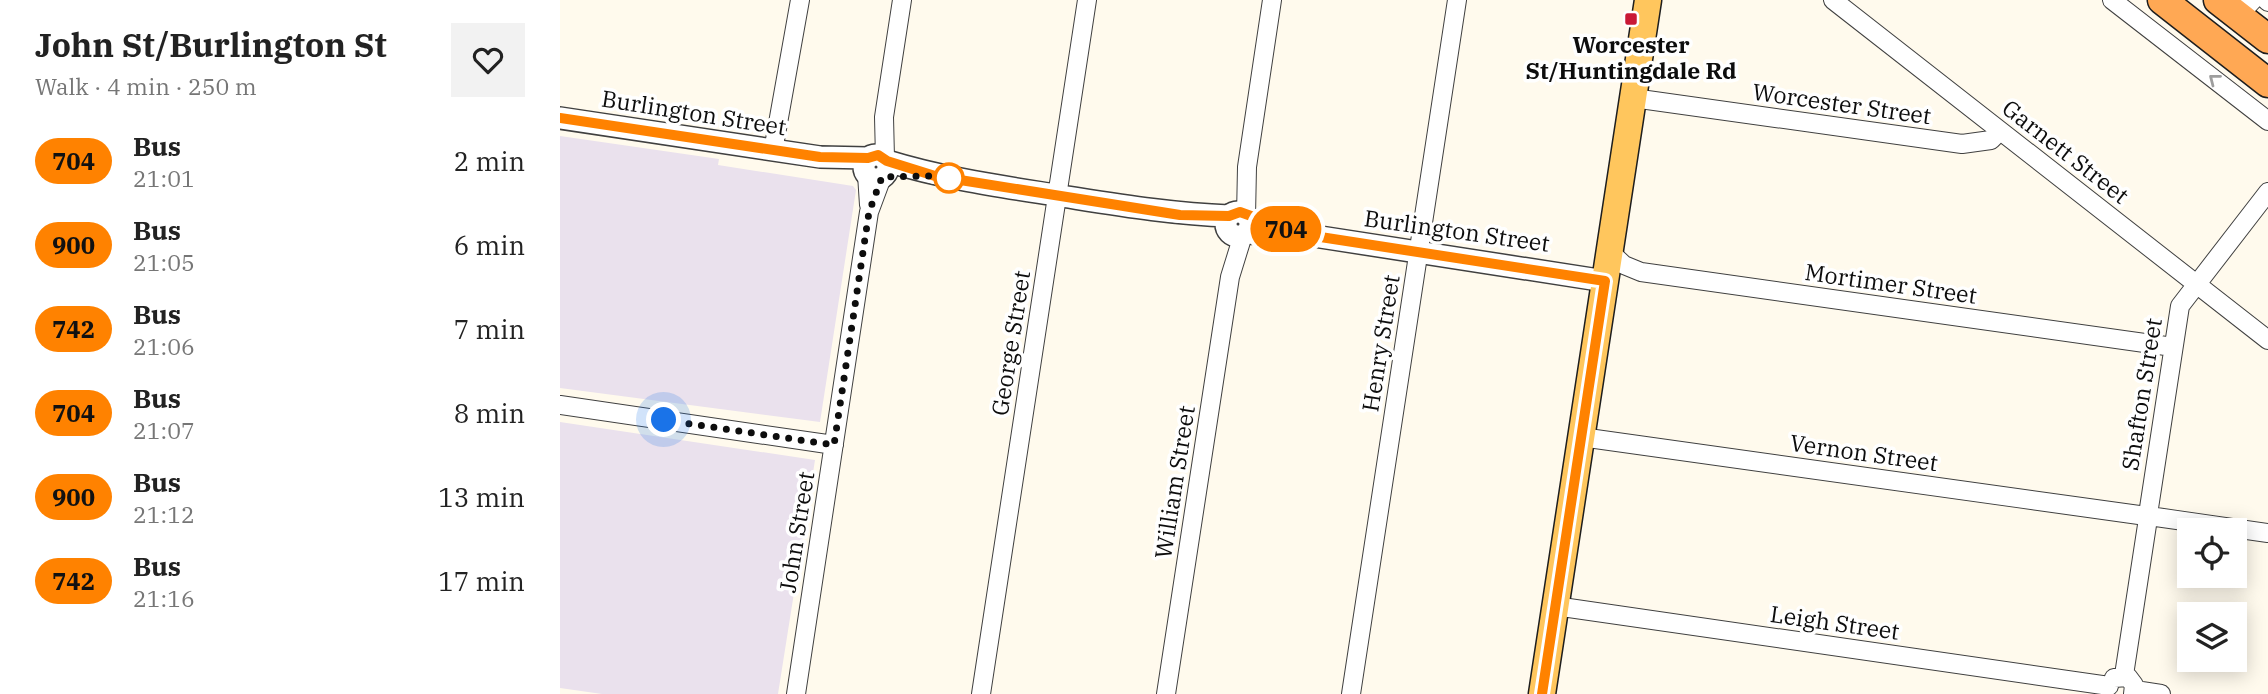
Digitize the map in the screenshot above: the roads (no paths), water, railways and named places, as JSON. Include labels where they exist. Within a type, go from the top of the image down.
[{"type":"highway","points":[[2162,0],[2268,83]]},
{"type":"highway","points":[[2236,5],[2268,39]]},
{"type":"main road","points":[[1542,694],[1648,0]]},
{"type":"street","points":[[773,150],[800,0]]},
{"type":"street","name":"John Street","points":[[796,694],[902,0]]},
{"type":"street","name":"George Street","points":[[981,694],[1087,0]]},
{"type":"street","name":"William Street","points":[[1166,694],[1272,0]]},
{"type":"street","name":"Henry Street","points":[[1351,694],[1457,0]]},
{"type":"street","name":"Garnett Street","points":[[1833,0],[2268,340]]},
{"type":"street","points":[[2112,0],[2268,121]]},
{"type":"street","name":"Worcester Street","points":[[1633,98],[1962,144],[1991,139],[2000,131]]},
{"type":"street","name":"Burlington Street","points":[[560,118],[1605,281]]},
{"type":"street","name":"Shafton Street","points":[[2124,676],[2180,306],[2268,192]]},
{"type":"street","name":"Mortimer Street","points":[[1609,251],[1624,265],[1641,272],[2173,346]]},
{"type":"street","points":[[560,405],[834,445]]},
{"type":"street","name":"Vernon Street","points":[[1581,437],[2268,533]]},
{"type":"street","name":"Leigh Street","points":[[1555,606],[2109,690]]},
{"type":"street","points":[[2109,690],[2114,678],[2124,676],[2133,682],[2134,692],[2161,694]]},
{"type":"place","name":"Worcester St/Huntingdale Rd","points":[[1631,19]]}]
